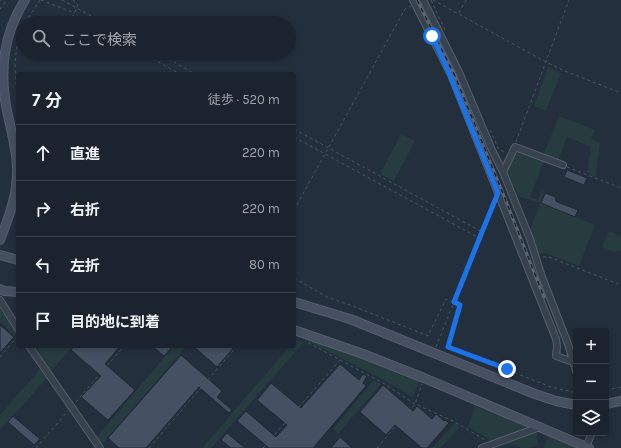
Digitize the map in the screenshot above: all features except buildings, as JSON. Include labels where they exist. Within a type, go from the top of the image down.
[{"type":"street","points":[[16,156],[2,78],[3,58],[11,26],[15,16],[25,0]]},
{"type":"street","points":[[424,0],[459,72],[492,150],[504,172],[568,344],[573,362]]},
{"type":"street","points":[[414,2],[450,75],[556,339],[557,346],[554,356],[573,362]]},
{"type":"street","points":[[504,172],[515,147],[563,166]]},
{"type":"street","points":[[0,240],[11,211],[16,187]]},
{"type":"street","points":[[0,255],[16,259]]},
{"type":"street","points":[[16,292],[2,290],[0,301],[16,326]]},
{"type":"street","points":[[296,303],[350,319],[535,394],[573,405]]},
{"type":"street","points":[[296,331],[363,354],[424,378],[588,447],[591,436]]},
{"type":"street","points":[[30,348],[100,448]]},
{"type":"street","points":[[609,403],[621,401]]},
{"type":"street","points":[[482,448],[540,427]]},
{"type":"path","points":[[0,10],[7,0]]},
{"type":"path","points":[[30,16],[41,0],[74,13]]},
{"type":"path","points":[[62,0],[91,16]]},
{"type":"path","points":[[73,0],[78,5],[73,16]]},
{"type":"path","points":[[433,0],[546,62],[621,93]]},
{"type":"path","points":[[458,13],[466,0]]},
{"type":"path","points":[[515,147],[516,140],[569,0]]},
{"type":"path","points":[[296,206],[405,9],[414,2]]},
{"type":"path","points":[[16,50],[16,81]]},
{"type":"path","points":[[155,60],[176,72]]},
{"type":"path","points":[[170,60],[191,72]]},
{"type":"path","points":[[296,131],[482,232]]},
{"type":"path","points":[[296,138],[479,238]]},
{"type":"path","points":[[563,166],[621,188]]},
{"type":"path","points":[[434,353],[498,193]]},
{"type":"path","points":[[536,257],[549,257],[621,284]]},
{"type":"path","points":[[296,279],[327,297],[428,336],[446,300],[454,302],[460,305],[448,347],[551,387],[573,392]]},
{"type":"path","points":[[0,356],[16,338]]},
{"type":"path","points":[[300,339],[383,383],[415,404],[453,421],[492,444]]},
{"type":"path","points":[[36,448],[122,348]]},
{"type":"path","points":[[149,448],[235,348]]},
{"type":"path","points":[[264,448],[340,360]]},
{"type":"path","points":[[377,448],[415,404],[424,378]]},
{"type":"path","points":[[609,389],[621,387]]},
{"type":"green space","points":[[548,67],[561,73],[546,111],[534,106]]},
{"type":"green space","points":[[559,116],[595,130],[591,139],[600,143],[596,177],[587,173],[591,147],[567,137],[558,161],[543,156]]},
{"type":"green space","points":[[401,134],[415,141],[394,181],[380,174]]},
{"type":"green space","points":[[518,151],[544,161],[530,197],[538,200],[541,191],[545,192],[541,203],[595,225],[579,266],[545,253],[538,254],[530,230],[540,203],[518,196],[514,186],[513,189],[506,174],[514,154]]},
{"type":"green space","points":[[609,231],[621,236],[621,252],[616,250],[615,252],[602,247]]},
{"type":"green space","points":[[0,308],[16,332],[16,335],[15,336],[0,322]]},
{"type":"green space","points":[[304,338],[419,381],[413,397],[313,344]]},
{"type":"green space","points":[[296,340],[303,343],[211,448],[202,448],[288,348],[296,348]]},
{"type":"green space","points":[[36,348],[71,348],[51,371]]},
{"type":"green space","points":[[172,348],[185,348],[102,444],[96,438]]},
{"type":"green space","points":[[40,369],[47,378],[0,430],[0,415]]},
{"type":"green space","points":[[374,380],[381,384],[338,434],[333,429]]},
{"type":"green space","points":[[475,406],[529,427],[529,429],[494,442],[468,427]]},
{"type":"green space","points":[[455,423],[460,427],[440,448],[432,448]]},
{"type":"green space","points":[[537,431],[538,445],[536,446],[520,448],[514,445],[507,445],[489,448]]},
{"type":"green space","points":[[549,436],[577,448],[544,448]]},
{"type":"railway","points":[[417,0],[455,76],[544,297]]},
{"type":"route","points":[[432,36],[468,116],[498,193],[454,302],[460,305],[448,347],[507,369]]}]
